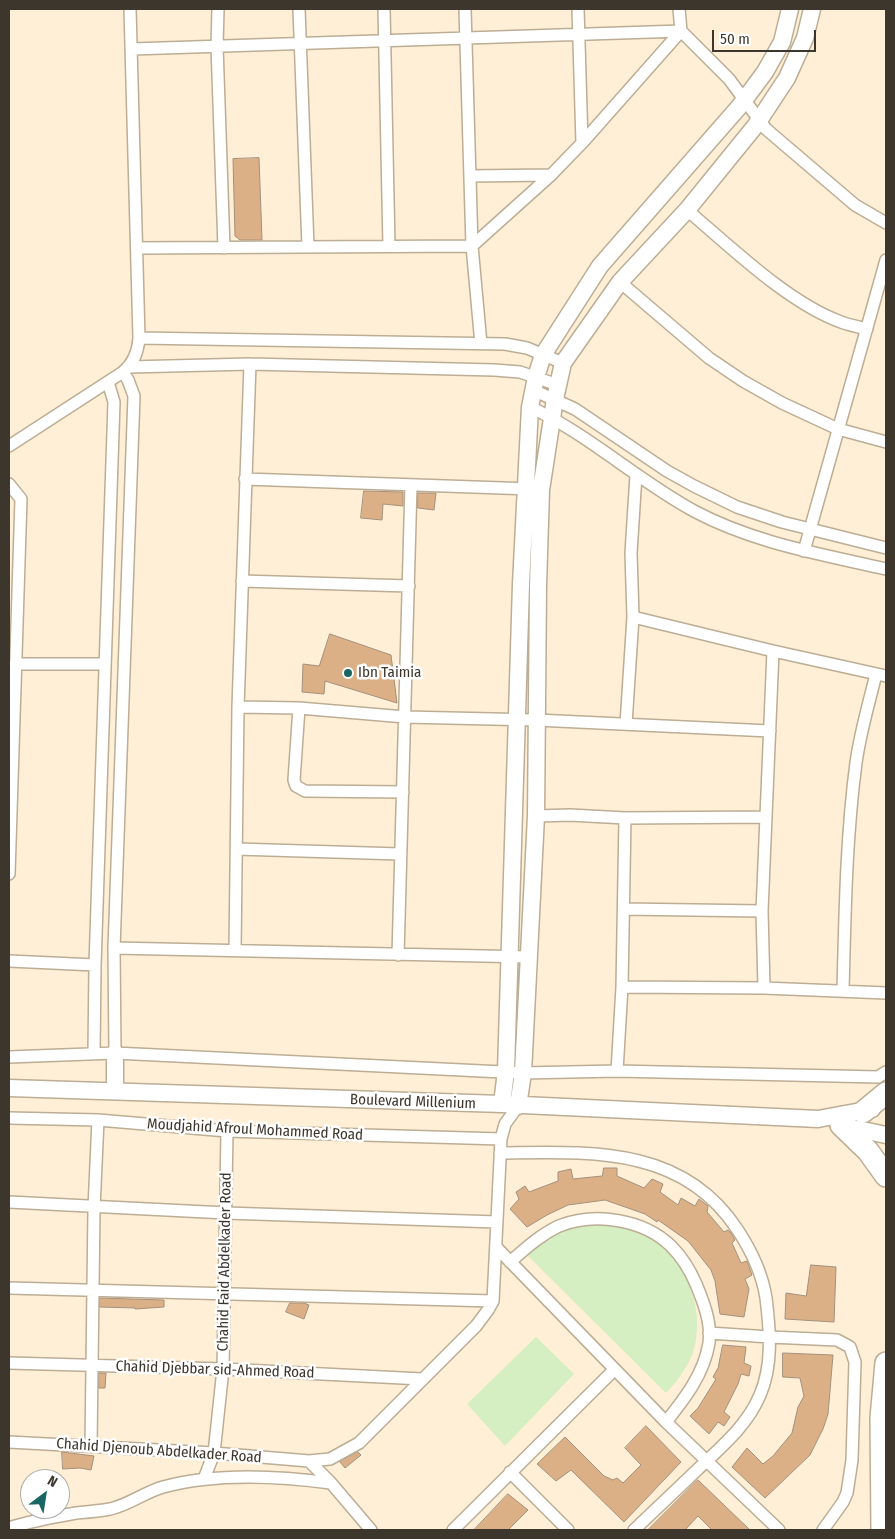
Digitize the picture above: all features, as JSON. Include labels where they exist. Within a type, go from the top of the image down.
[{"type":"highway","points":[[862,1112],[886,1094]]},
{"type":"highway","points":[[841,1125],[868,1151],[886,1176]]},
{"type":"highway","points":[[882,1530],[881,1418],[886,1363]]},
{"type":"main road","points":[[510,1105],[523,1073],[536,816],[533,489],[530,408],[534,384],[543,355],[600,266],[745,99],[765,72],[782,42],[790,9]]},
{"type":"main road","points":[[510,1105],[506,1071],[516,720],[533,489],[552,418],[563,363],[620,282],[687,210],[760,120],[787,78],[805,38],[812,9]]},
{"type":"main road","points":[[114,1053],[115,1090]]},
{"type":"main road","name":"Boulevard Millenium","points":[[9,1088],[115,1090],[818,1118]]},
{"type":"main road","points":[[818,1118],[862,1112],[886,1105]]},
{"type":"main road","points":[[818,1118],[886,1135]]},
{"type":"street","points":[[9,446],[126,370],[136,353],[139,338],[130,9]]},
{"type":"street","points":[[218,9],[217,46],[224,248]]},
{"type":"street","points":[[299,9],[308,247]]},
{"type":"street","points":[[384,9],[389,246]]},
{"type":"street","points":[[465,9],[472,246],[482,344]]},
{"type":"street","points":[[578,9],[582,143]]},
{"type":"street","points":[[679,9],[681,31],[729,79],[766,129],[855,205],[886,223]]},
{"type":"street","points":[[132,49],[681,31]]},
{"type":"street","points":[[137,248],[472,246],[551,175],[582,143],[681,31]]},
{"type":"street","points":[[470,176],[551,175]]},
{"type":"street","points":[[687,210],[792,296],[820,313],[842,323],[867,329]]},
{"type":"street","points":[[804,551],[886,260]]},
{"type":"street","points":[[620,282],[722,367],[782,403],[838,428],[886,442]]},
{"type":"street","points":[[139,338],[516,346],[563,363]]},
{"type":"street","points":[[126,370],[250,364],[520,372],[534,384],[557,392],[584,414],[640,453],[694,486],[752,513],[886,548]]},
{"type":"street","points":[[235,950],[238,707],[250,364]]},
{"type":"street","points":[[114,1053],[114,948],[134,396],[126,370]]},
{"type":"street","points":[[94,1053],[94,966],[114,402],[108,382]]},
{"type":"street","points":[[530,408],[552,418],[636,475],[693,510],[732,529],[752,537],[804,551],[886,569]]},
{"type":"street","points":[[626,724],[634,617],[631,553],[636,475]]},
{"type":"street","points":[[246,479],[533,489]]},
{"type":"street","points":[[9,484],[21,499],[9,874]]},
{"type":"street","points":[[398,955],[411,485]]},
{"type":"street","points":[[9,552],[19,545]]},
{"type":"street","points":[[242,582],[409,586]]},
{"type":"street","points":[[634,617],[881,675],[856,761],[844,920],[843,990]]},
{"type":"street","points":[[764,988],[762,911],[773,651]]},
{"type":"street","points":[[15,664],[105,664]]},
{"type":"street","points":[[104,694],[124,695]]},
{"type":"street","points":[[238,707],[299,708],[405,717],[536,720],[770,730]]},
{"type":"street","points":[[299,708],[294,780],[296,786],[306,791],[403,792]]},
{"type":"street","points":[[536,816],[570,815],[625,818],[766,817]]},
{"type":"street","points":[[617,1071],[622,987],[625,818]]},
{"type":"street","points":[[237,849],[400,854]]},
{"type":"street","points":[[624,909],[762,911]]},
{"type":"street","points":[[114,948],[530,957]]},
{"type":"street","points":[[9,961],[94,966]]},
{"type":"street","points":[[622,987],[764,988],[886,993]]},
{"type":"street","points":[[9,1057],[114,1053],[523,1073],[617,1071],[878,1077],[886,1072]]},
{"type":"street","points":[[9,1288],[493,1301],[500,1153],[510,1105]]},
{"type":"street","name":"Moudjahid Afroul Mohammed Road","points":[[9,1118],[98,1120],[227,1132],[502,1139]]},
{"type":"street","points":[[91,1446],[94,1208],[98,1120]]},
{"type":"street","name":"Chahid Faid Abdelkader Road","points":[[204,1479],[214,1453],[223,1369],[227,1132]]},
{"type":"street","points":[[500,1153],[581,1152],[617,1156],[661,1167],[684,1178],[710,1196],[729,1217],[752,1254],[764,1286],[770,1337],[766,1376],[760,1395],[739,1430],[634,1530]]},
{"type":"street","points":[[9,1202],[226,1214],[497,1222]]},
{"type":"street","points":[[510,1262],[538,1237],[560,1226],[580,1221],[604,1219],[629,1223],[649,1230],[670,1246],[690,1270],[703,1301],[709,1342],[703,1366],[688,1393],[666,1422]]},
{"type":"street","points":[[496,1247],[614,1370],[778,1530]]},
{"type":"street","name":"Chahid Djenoub Abdelkader Road","points":[[9,1442],[214,1453],[309,1461],[330,1459],[359,1443],[476,1326],[493,1301]]},
{"type":"street","points":[[709,1333],[837,1340],[850,1347],[854,1362],[850,1477],[843,1502],[823,1530]]},
{"type":"street","name":"Chahid Djebbar sid-Ahmed Road","points":[[9,1363],[223,1369],[422,1379]]},
{"type":"street","points":[[454,1530],[614,1370]]},
{"type":"street","points":[[309,1461],[331,1483],[371,1530]]},
{"type":"street","points":[[510,1472],[568,1530]]},
{"type":"street","points":[[9,1528],[34,1520],[111,1509],[161,1488],[204,1479],[290,1478],[331,1483]]},
{"type":"green space","points":[[581,1224],[624,1226],[640,1231],[661,1244],[681,1268],[694,1298],[697,1313],[697,1329],[691,1358],[666,1393],[523,1251],[561,1230]]},
{"type":"green space","points":[[536,1337],[574,1374],[505,1446],[467,1404]]},
{"type":"building","points":[[259,158],[262,240],[240,240],[235,236],[233,159]]},
{"type":"building","points":[[364,491],[403,492],[403,506],[383,504],[382,520],[361,518]]},
{"type":"building","points":[[418,493],[436,493],[434,510],[418,508]]},
{"type":"building","name":"Ibn Taimia","points":[[330,634],[391,655],[397,703],[325,681],[324,694],[302,692],[303,664],[319,666]]},
{"type":"building","points":[[604,1168],[617,1168],[617,1176],[644,1188],[652,1179],[663,1184],[660,1192],[678,1205],[681,1198],[695,1206],[699,1199],[708,1206],[707,1212],[724,1232],[728,1230],[731,1233],[735,1240],[732,1243],[741,1263],[747,1261],[752,1275],[745,1279],[749,1289],[744,1317],[720,1314],[715,1281],[711,1270],[688,1241],[658,1220],[657,1222],[645,1214],[605,1200],[568,1205],[527,1227],[510,1209],[519,1199],[516,1192],[525,1186],[529,1192],[558,1181],[558,1172],[571,1169],[573,1179],[602,1176]]},
{"type":"building","points":[[811,1265],[836,1267],[834,1322],[785,1319],[786,1293],[806,1296]]},
{"type":"building","points":[[100,1298],[164,1300],[164,1307],[135,1309],[100,1307]]},
{"type":"building","points":[[290,1303],[309,1305],[304,1319],[286,1312]]},
{"type":"building","points":[[723,1345],[746,1347],[744,1363],[751,1366],[749,1376],[741,1374],[724,1412],[730,1417],[724,1426],[718,1422],[709,1434],[690,1416],[698,1408],[716,1379],[713,1377],[718,1368]]},
{"type":"building","points":[[783,1353],[833,1355],[828,1414],[810,1455],[765,1498],[732,1467],[747,1448],[763,1464],[773,1456],[792,1433],[798,1407],[804,1396],[800,1378],[783,1377]]},
{"type":"building","points":[[99,1373],[106,1373],[105,1388],[99,1388]]},
{"type":"building","points":[[646,1426],[681,1462],[624,1522],[571,1470],[556,1481],[537,1464],[565,1437],[604,1476],[613,1480],[617,1478],[623,1483],[641,1465],[625,1448]]},
{"type":"building","points":[[62,1452],[94,1456],[91,1470],[80,1468],[63,1469]]},
{"type":"building","points":[[358,1452],[361,1455],[345,1468],[340,1462]]},
{"type":"building","points":[[698,1480],[750,1530],[712,1530],[698,1516],[685,1530],[648,1530]]},
{"type":"building","points":[[508,1494],[528,1510],[508,1530],[474,1530]]},
{"type":"place","name":"Ibn Taimia","points":[[348,673]]}]
